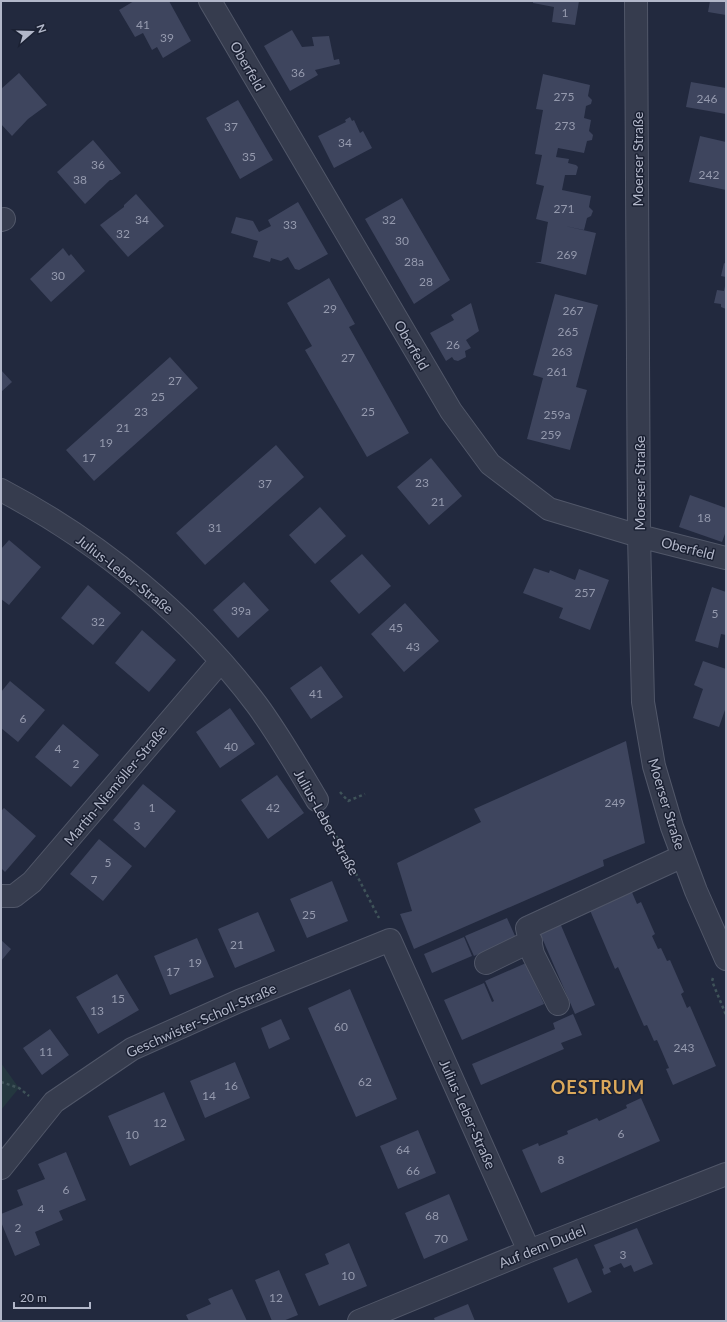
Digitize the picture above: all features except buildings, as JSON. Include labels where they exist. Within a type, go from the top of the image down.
[{"type":"street","name":"Oberfeld","points":[[210,1],[451,410],[490,464],[549,509],[639,536],[726,558]]},
{"type":"street","name":"Moerser Straße","points":[[636,1],[639,536],[643,702],[654,766],[672,827],[696,891],[725,954]]},
{"type":"street","name":"Julius-Leber-Straße","points":[[1,490],[90,544],[174,612],[221,661],[257,706],[317,800]]},
{"type":"street","name":"Martin-Niemöller-Straße","points":[[1,896],[14,896],[32,882],[221,661]]},
{"type":"street","points":[[558,1004],[534,954],[527,928],[683,856]]},
{"type":"street","name":"Julius-Leber-Straße","points":[[390,940],[529,1251]]},
{"type":"street","name":"Geschwister-Scholl-Straße","points":[[1,1168],[54,1102],[132,1049],[239,1001],[390,940]]},
{"type":"street","points":[[486,963],[531,942]]},
{"type":"street","name":"Auf dem Dudel","points":[[359,1321],[529,1251],[726,1174]]},
{"type":"path","name":"Julius-Leber-Straße","points":[[317,800],[390,940]]},
{"type":"path","points":[[1,1082],[19,1088],[48,1109]]},
{"type":"shaded area","points":[[1,1063],[19,1088],[1,1110]]},
{"type":"district","name":"OESTRUM","points":[[598,1087]]}]
